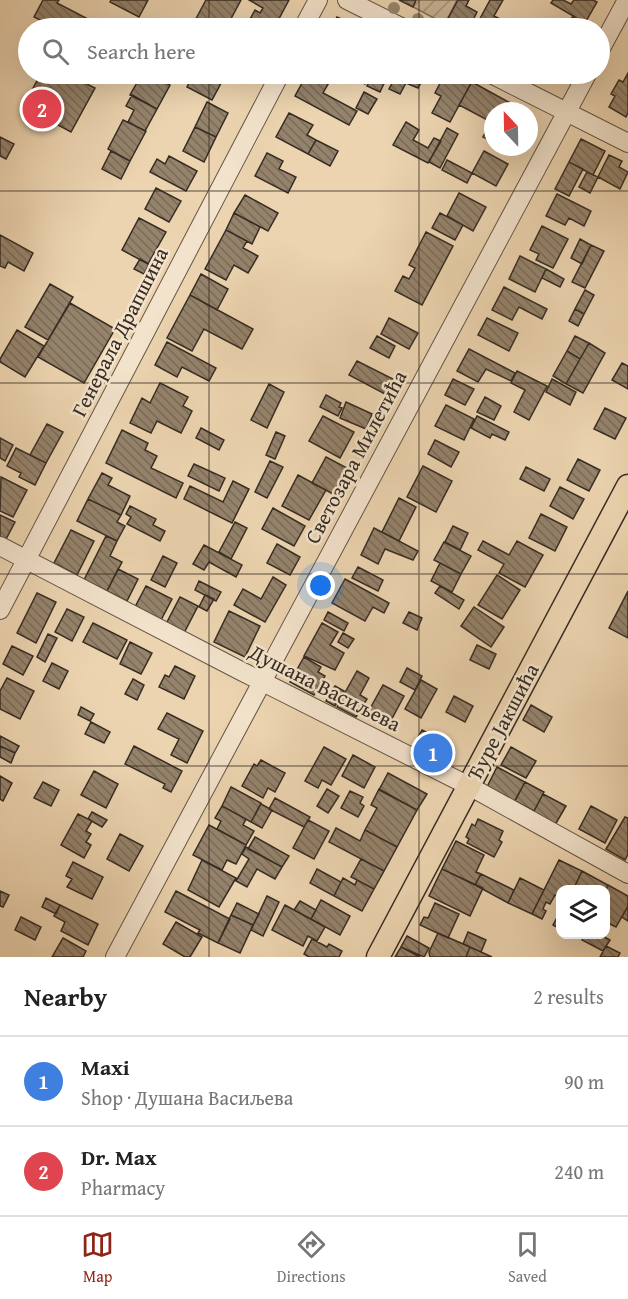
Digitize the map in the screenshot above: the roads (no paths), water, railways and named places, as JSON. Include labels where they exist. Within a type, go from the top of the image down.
[{"type":"main road","name":"Ђуре Јакшића","points":[[378,957],[628,486]]},
{"type":"street","points":[[308,18],[318,0]]},
{"type":"street","points":[[347,0],[383,18]]},
{"type":"street","points":[[610,31],[627,0]]},
{"type":"street","name":"Генерала Драпшина","points":[[0,610],[275,84]]},
{"type":"street","points":[[511,84],[628,143]]},
{"type":"street","name":"Светозара Милетића","points":[[115,957],[581,84]]},
{"type":"street","name":"Душана Васиљева","points":[[0,546],[469,786],[628,873]]},
{"type":"place","name":"Dr. Max","points":[[42,109]]},
{"type":"place","name":"Maxi","points":[[433,753]]}]
